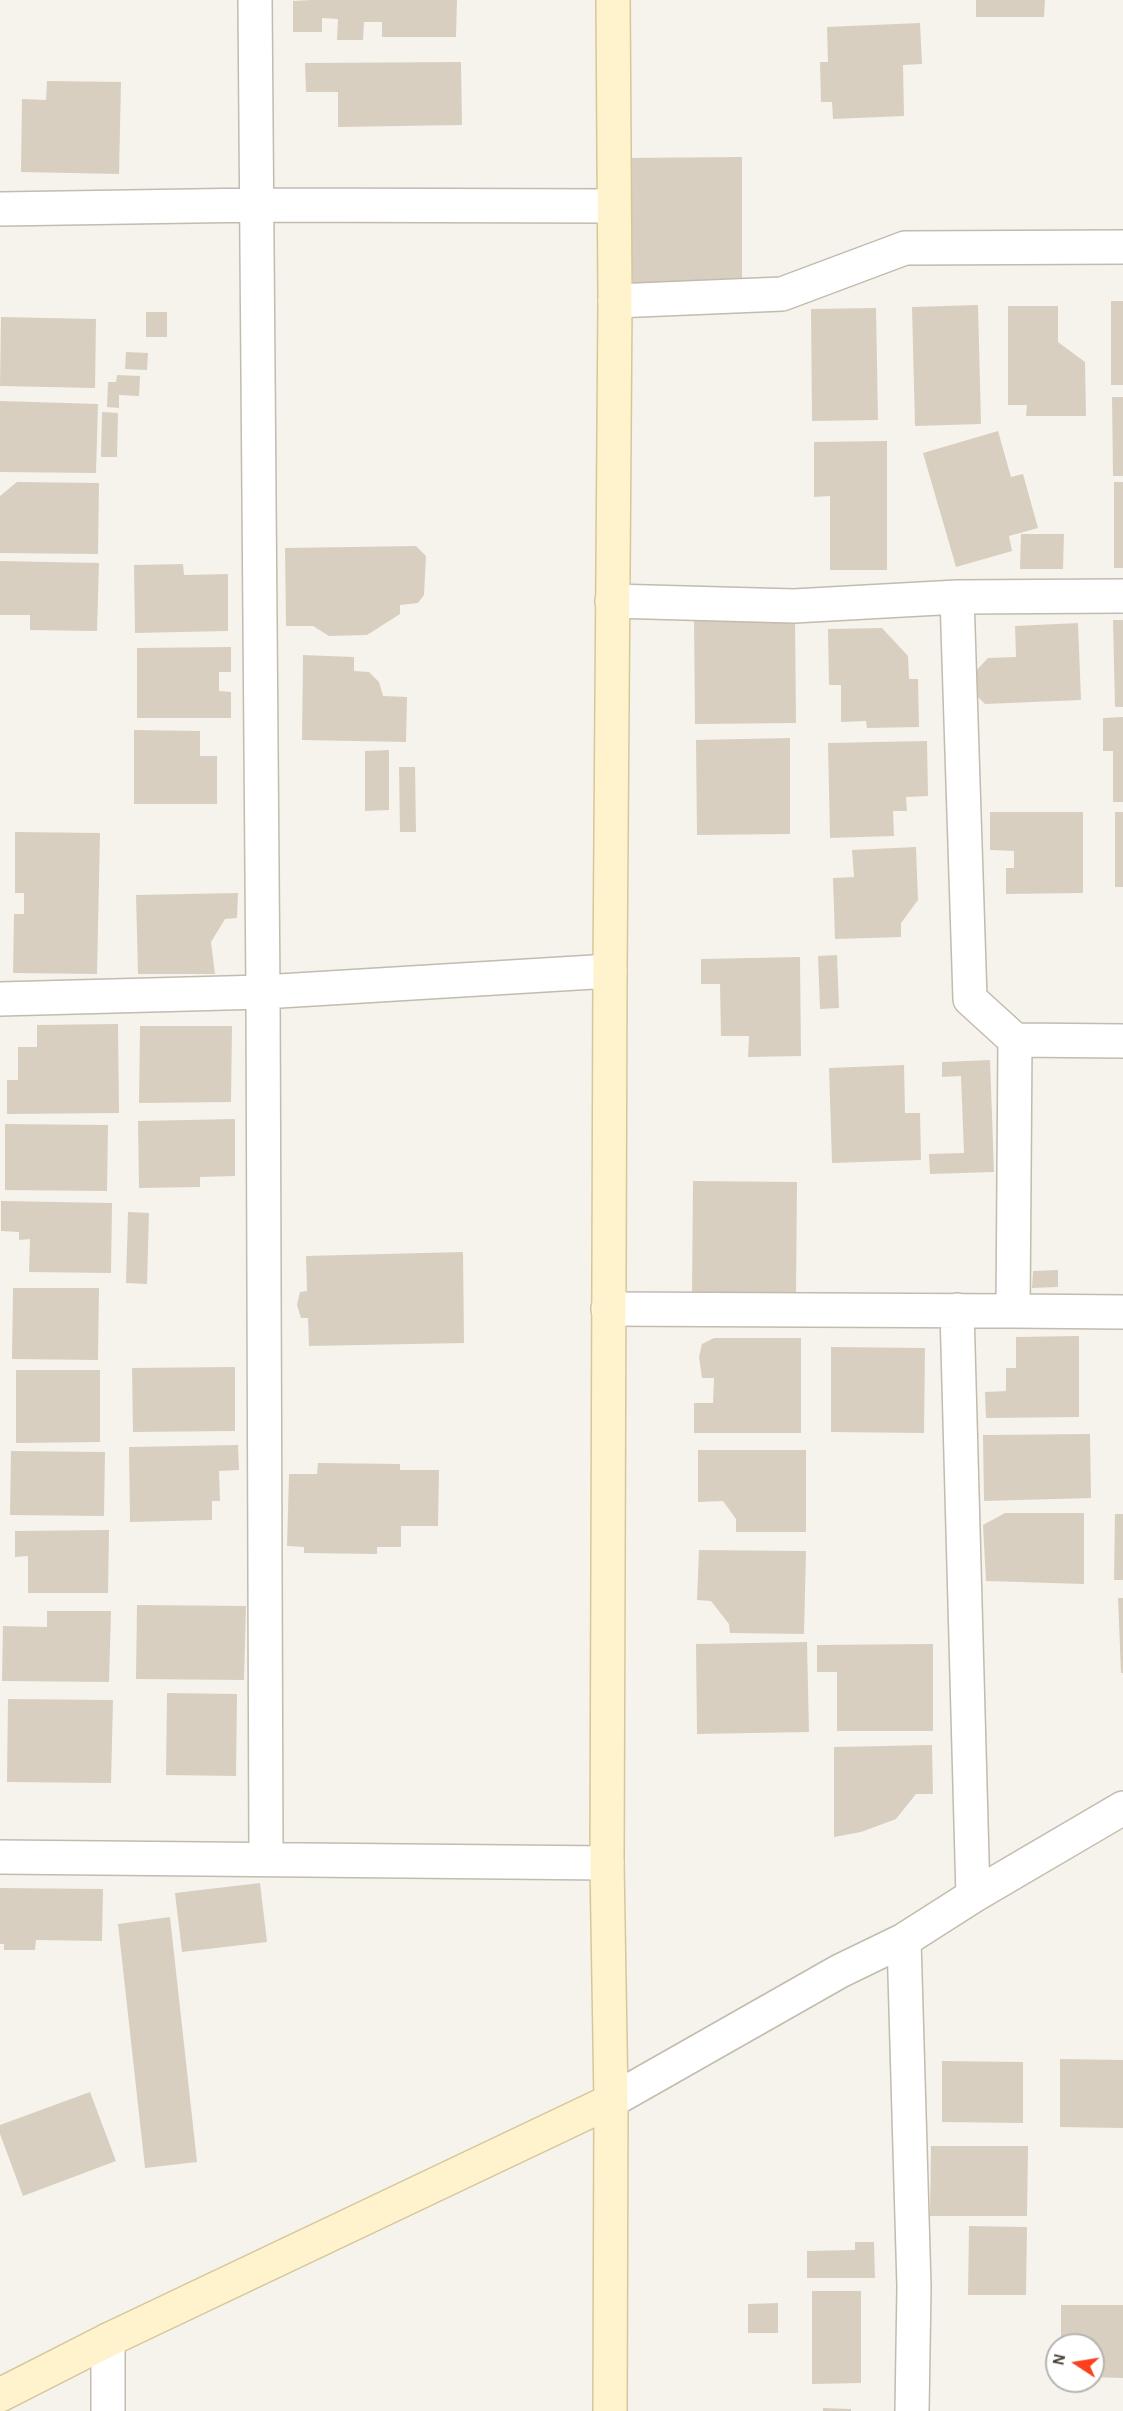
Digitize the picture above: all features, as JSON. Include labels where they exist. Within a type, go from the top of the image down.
[{"type":"street","points":[[255,0],[263,992],[266,1859]]},
{"type":"street","points":[[610,2411],[611,2101],[607,1863],[608,1309],[615,301],[613,0]]},
{"type":"street","points":[[0,209],[257,205],[613,206]]},
{"type":"street","points":[[615,301],[782,294],[905,248],[1123,247]]},
{"type":"street","points":[[612,601],[794,606],[957,597],[1123,596]]},
{"type":"street","points":[[957,597],[970,999],[1015,1040],[1123,1041]]},
{"type":"street","points":[[0,999],[263,992],[610,971]]},
{"type":"street","points":[[1013,1311],[1015,1040]]},
{"type":"street","points":[[608,1309],[1123,1312]]},
{"type":"street","points":[[957,1310],[973,1896]]},
{"type":"street","points":[[0,2395],[108,2340],[611,2101],[840,1971],[904,1940],[973,1896],[1123,1808]]},
{"type":"street","points":[[0,1857],[607,1863]]},
{"type":"street","points":[[904,1940],[914,2287],[912,2411]]},
{"type":"street","points":[[108,2340],[108,2411]]},
{"type":"building","points":[[457,0],[456,37],[382,37],[382,22],[364,22],[363,40],[337,40],[338,19],[322,18],[322,32],[293,32],[293,1]]},
{"type":"building","points":[[976,0],[1045,0],[1044,17],[976,17]]},
{"type":"building","points":[[920,23],[922,64],[903,65],[904,116],[833,119],[832,102],[821,102],[820,62],[828,62],[827,27]]},
{"type":"building","points":[[461,62],[462,125],[338,127],[338,92],[306,92],[305,63]]},
{"type":"building","points":[[47,81],[121,82],[119,174],[21,172],[22,99],[46,100]]},
{"type":"building","points":[[742,157],[742,285],[624,285],[623,158]]},
{"type":"building","points":[[1111,301],[1123,301],[1123,385],[1111,385]]},
{"type":"building","points":[[978,305],[981,424],[915,426],[912,307]]},
{"type":"building","points":[[1008,306],[1058,306],[1058,342],[1085,362],[1086,416],[1026,416],[1027,405],[1008,405]]},
{"type":"building","points":[[876,308],[878,420],[812,421],[811,309]]},
{"type":"building","points":[[146,312],[167,312],[167,337],[146,337]]},
{"type":"building","points":[[1,317],[96,319],[95,388],[0,386]]},
{"type":"building","points":[[126,352],[148,353],[147,370],[125,369]]},
{"type":"building","points":[[117,375],[140,376],[139,396],[119,395],[119,408],[107,407],[108,382],[116,382]]},
{"type":"building","points":[[1112,397],[1123,397],[1123,476],[1113,476]]},
{"type":"building","points":[[0,401],[98,404],[96,473],[0,472]]},
{"type":"building","points":[[102,412],[118,413],[117,457],[101,457]]},
{"type":"building","points":[[998,431],[1011,477],[1023,474],[1038,528],[1009,536],[1012,551],[956,567],[923,453]]},
{"type":"building","points":[[887,441],[887,570],[830,570],[830,496],[814,497],[814,442]]},
{"type":"building","points":[[17,482],[99,483],[98,554],[0,553],[0,496]]},
{"type":"building","points":[[1114,482],[1123,482],[1123,568],[1114,568]]},
{"type":"building","points":[[1021,534],[1064,534],[1063,569],[1020,569]]},
{"type":"building","points":[[416,546],[426,556],[424,595],[418,603],[400,605],[400,614],[367,635],[329,636],[313,626],[286,626],[285,548]]},
{"type":"building","points":[[0,561],[99,563],[97,631],[30,630],[30,615],[0,615]]},
{"type":"building","points":[[183,564],[184,575],[228,574],[228,631],[135,633],[134,565]]},
{"type":"building","points":[[795,618],[796,723],[695,724],[694,619]]},
{"type":"building","points":[[1113,620],[1123,620],[1123,707],[1115,707]]},
{"type":"building","points":[[1078,623],[1081,700],[985,704],[974,693],[974,673],[988,658],[1016,657],[1015,626]]},
{"type":"building","points":[[882,628],[908,656],[909,679],[918,679],[919,727],[867,728],[866,721],[841,722],[841,685],[829,685],[828,629]]},
{"type":"building","points":[[231,647],[231,672],[219,672],[219,691],[231,692],[231,718],[137,718],[137,648]]},
{"type":"building","points":[[303,655],[354,657],[354,671],[369,672],[379,682],[383,696],[407,697],[406,742],[302,740]]},
{"type":"building","points":[[1123,717],[1123,802],[1113,802],[1113,751],[1103,751],[1103,718]]},
{"type":"building","points":[[134,730],[200,731],[200,756],[217,756],[217,804],[134,804]]},
{"type":"building","points":[[790,738],[790,834],[697,835],[696,740]]},
{"type":"building","points":[[927,741],[928,796],[906,797],[907,811],[893,811],[894,836],[830,838],[828,743]]},
{"type":"building","points":[[389,750],[389,810],[365,811],[365,751]]},
{"type":"building","points":[[399,767],[415,767],[416,832],[400,832]]},
{"type":"building","points":[[990,812],[1083,812],[1083,893],[1006,894],[1006,868],[1014,868],[1014,851],[990,850]]},
{"type":"building","points":[[1115,812],[1123,812],[1123,887],[1115,887]]},
{"type":"building","points":[[15,832],[100,833],[97,974],[13,973],[14,914],[24,914],[24,893],[15,893]]},
{"type":"building","points":[[916,847],[918,900],[901,923],[901,937],[835,939],[833,878],[854,877],[852,850]]},
{"type":"building","points":[[238,893],[237,918],[225,919],[211,942],[215,974],[138,974],[136,895]]},
{"type":"building","points":[[837,955],[839,1008],[820,1009],[818,956]]},
{"type":"building","points":[[800,957],[801,1056],[748,1057],[749,1036],[721,1036],[720,984],[701,984],[701,959]]},
{"type":"building","points":[[118,1024],[119,1113],[7,1114],[7,1080],[18,1080],[18,1047],[37,1047],[37,1025]]},
{"type":"building","points":[[140,1026],[232,1026],[231,1102],[139,1103]]},
{"type":"building","points":[[990,1060],[994,1172],[930,1174],[929,1154],[964,1153],[961,1076],[942,1077],[942,1062]]},
{"type":"building","points":[[904,1065],[905,1113],[920,1113],[921,1160],[832,1163],[829,1068]]},
{"type":"building","points":[[235,1119],[235,1176],[200,1177],[200,1187],[139,1188],[138,1121]]},
{"type":"building","points":[[5,1124],[108,1125],[107,1191],[5,1190]]},
{"type":"building","points":[[693,1181],[797,1182],[796,1294],[692,1293]]},
{"type":"building","points":[[1,1201],[112,1203],[111,1273],[29,1272],[30,1239],[19,1240],[19,1232],[1,1231]]},
{"type":"building","points":[[128,1212],[149,1213],[147,1284],[126,1283]]},
{"type":"building","points":[[463,1252],[464,1343],[309,1346],[308,1318],[301,1318],[297,1305],[300,1292],[307,1291],[306,1256]]},
{"type":"building","points":[[1058,1270],[1058,1287],[1032,1288],[1033,1271]]},
{"type":"building","points":[[13,1288],[99,1288],[98,1360],[12,1359]]},
{"type":"building","points":[[1079,1336],[1079,1417],[986,1418],[985,1392],[1006,1391],[1006,1368],[1016,1368],[1016,1337]]},
{"type":"building","points":[[714,1338],[801,1338],[801,1433],[694,1433],[694,1403],[713,1403],[714,1378],[702,1378],[699,1357],[702,1344]]},
{"type":"building","points":[[831,1347],[925,1348],[924,1433],[831,1432]]},
{"type":"building","points":[[235,1367],[235,1431],[133,1432],[132,1368]]},
{"type":"building","points":[[16,1370],[100,1370],[100,1442],[16,1443]]},
{"type":"building","points":[[1090,1434],[1091,1498],[984,1501],[983,1435]]},
{"type":"building","points":[[238,1445],[239,1470],[219,1471],[220,1501],[212,1501],[212,1520],[130,1522],[129,1447]]},
{"type":"building","points":[[698,1450],[806,1450],[806,1532],[736,1532],[736,1519],[723,1501],[698,1502]]},
{"type":"building","points":[[11,1451],[105,1452],[104,1516],[10,1515]]},
{"type":"building","points":[[318,1463],[400,1464],[400,1470],[439,1470],[438,1526],[401,1526],[401,1547],[377,1547],[377,1554],[304,1553],[304,1547],[287,1546],[289,1474],[317,1474]]},
{"type":"building","points":[[1005,1513],[1084,1513],[1084,1584],[986,1581],[983,1525]]},
{"type":"building","points":[[1115,1514],[1123,1514],[1123,1580],[1114,1580]]},
{"type":"building","points":[[109,1530],[108,1593],[28,1593],[28,1556],[15,1557],[15,1531]]},
{"type":"building","points":[[699,1550],[806,1551],[804,1634],[730,1633],[729,1624],[711,1601],[697,1600]]},
{"type":"building","points":[[1118,1598],[1123,1598],[1123,1673],[1121,1673]]},
{"type":"building","points":[[137,1605],[246,1606],[244,1680],[136,1679]]},
{"type":"building","points":[[47,1611],[111,1611],[109,1682],[2,1681],[3,1626],[47,1627]]},
{"type":"building","points":[[807,1642],[809,1732],[697,1734],[696,1644]]},
{"type":"building","points":[[933,1644],[933,1731],[837,1731],[837,1672],[817,1672],[817,1645]]},
{"type":"building","points":[[167,1693],[237,1694],[236,1776],[166,1775]]},
{"type":"building","points":[[8,1699],[113,1700],[111,1783],[7,1782]]},
{"type":"building","points":[[932,1745],[933,1794],[916,1794],[896,1819],[861,1832],[834,1837],[834,1747]]},
{"type":"building","points":[[260,1883],[267,1942],[182,1952],[175,1893]]},
{"type":"building","points":[[0,1888],[103,1889],[102,1941],[36,1940],[35,1950],[4,1950],[4,1944],[0,1944]]},
{"type":"building","points":[[170,1917],[197,2162],[145,2168],[118,1924]]},
{"type":"building","points":[[1060,2059],[1123,2060],[1123,2128],[1060,2127]]},
{"type":"building","points":[[942,2061],[1023,2062],[1023,2123],[942,2122]]},
{"type":"building","points":[[90,2092],[116,2161],[23,2196],[0,2134],[0,2125]]},
{"type":"building","points":[[931,2146],[1028,2146],[1027,2216],[930,2216]]},
{"type":"building","points":[[969,2226],[1027,2227],[1026,2295],[968,2295]]},
{"type":"building","points":[[855,2242],[874,2242],[875,2278],[807,2278],[807,2251],[855,2250]]},
{"type":"building","points":[[812,2291],[861,2291],[861,2383],[812,2384]]},
{"type":"building","points":[[778,2303],[778,2333],[748,2333],[748,2304]]},
{"type":"building","points":[[1061,2305],[1123,2305],[1123,2378],[1105,2377],[1105,2333],[1061,2333]]},
{"type":"building","points":[[823,2408],[851,2409],[851,2411],[823,2411]]}]
